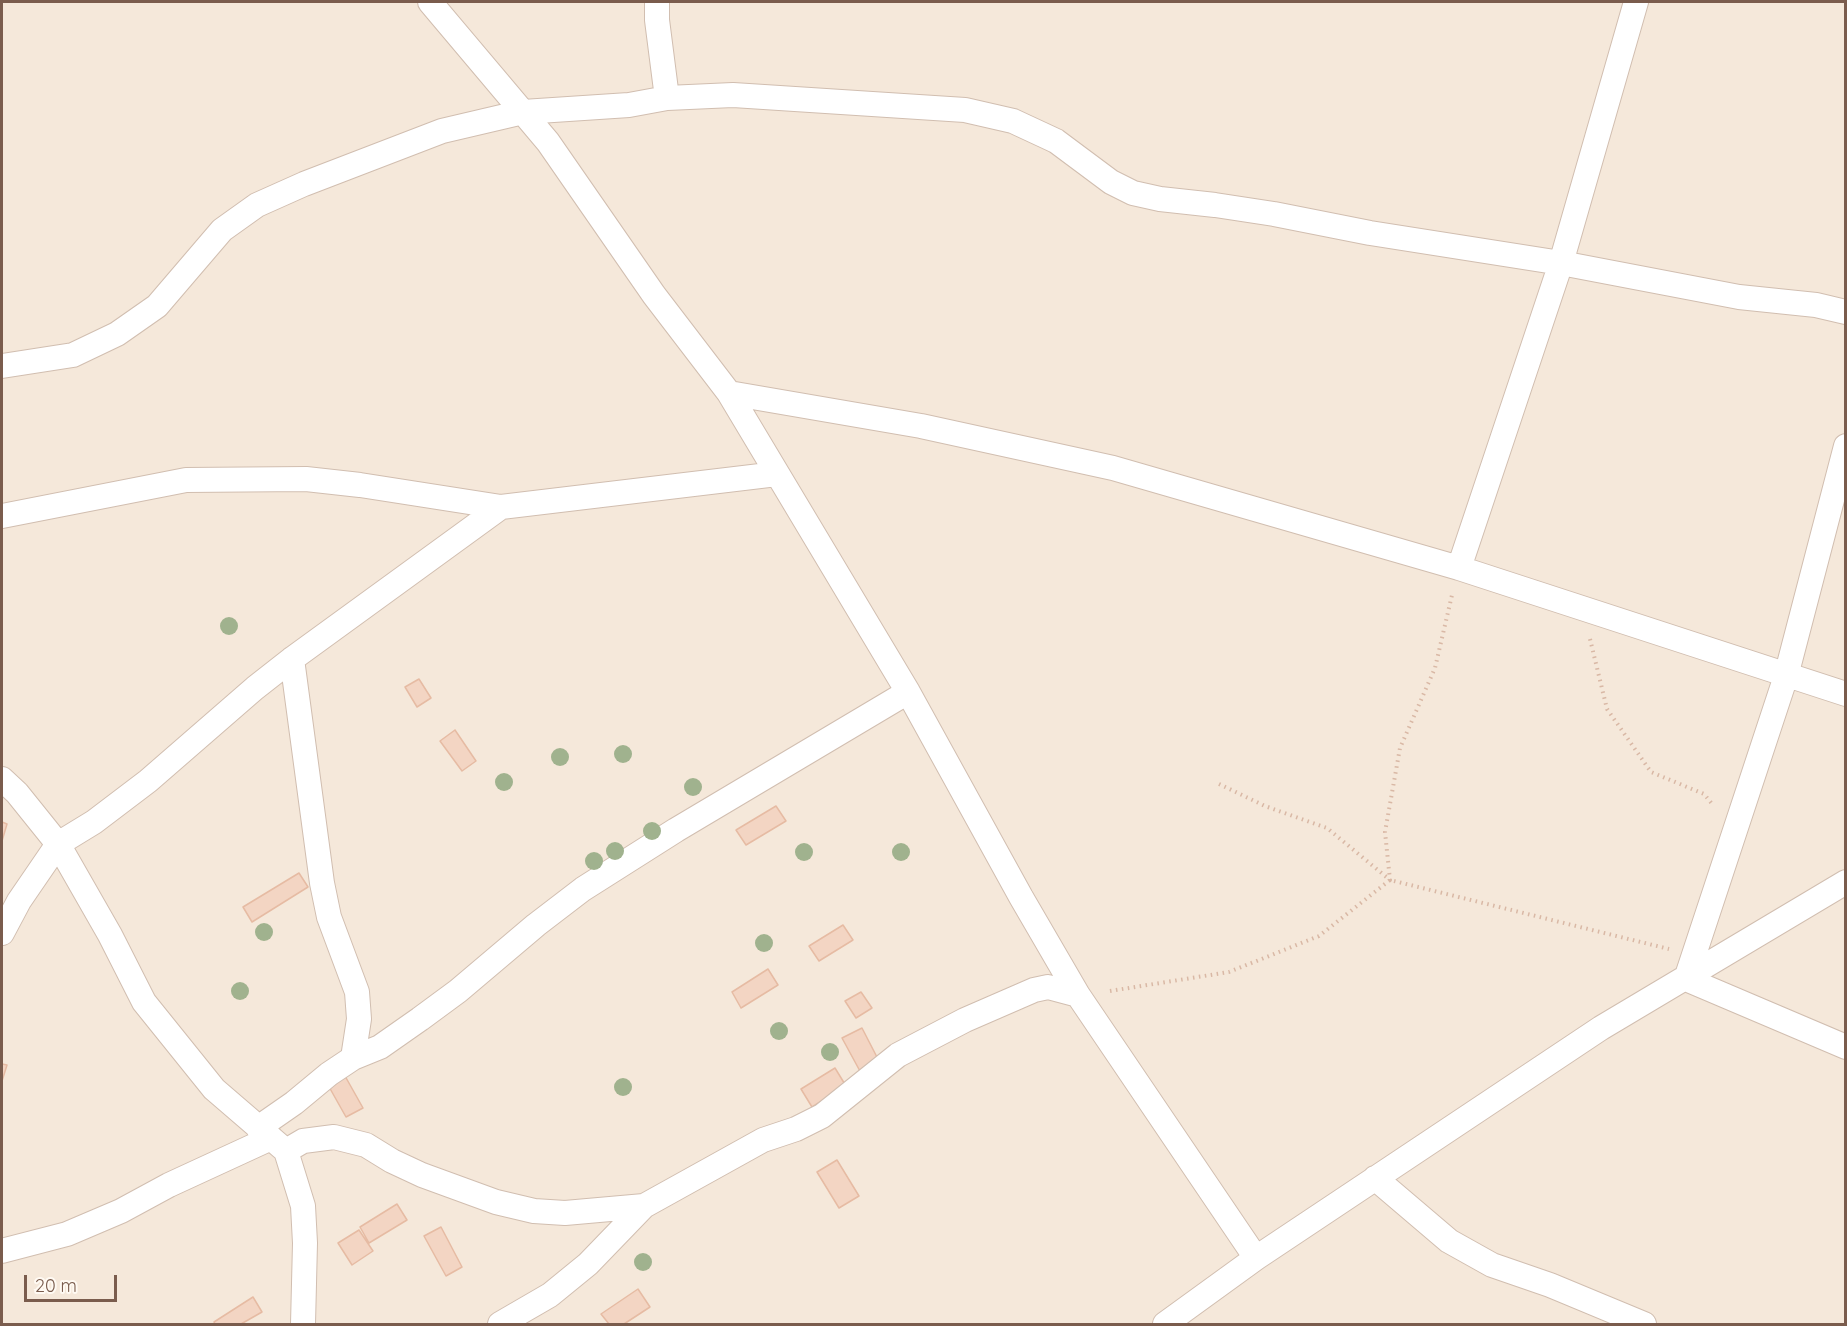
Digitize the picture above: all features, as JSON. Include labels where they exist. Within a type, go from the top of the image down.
[{"type":"street","points":[[430,2],[548,142],[654,296],[729,393],[908,692],[1078,995],[1256,1258]]},
{"type":"street","points":[[657,2],[657,20],[667,98]]},
{"type":"street","points":[[1459,568],[1561,263],[1636,2]]},
{"type":"street","points":[[2,366],[73,355],[117,334],[157,306],[222,230],[257,205],[304,184],[442,131],[524,112],[629,105],[667,98],[733,95],[964,110],[1013,121],[1056,141],[1111,182],[1133,193],[1561,263],[1739,297],[1816,305],[1845,312]]},
{"type":"street","points":[[729,393],[921,426],[1113,468],[1459,568],[1845,694]]},
{"type":"street","points":[[1686,979],[1786,676],[1845,446]]},
{"type":"street","points":[[2,516],[186,480],[306,479],[501,507],[777,474]]},
{"type":"street","points":[[2,933],[19,901],[58,844],[94,822],[148,782],[255,688],[292,659],[501,507]]},
{"type":"street","points":[[292,659],[312,816],[329,917],[357,992],[359,1019],[353,1058]]},
{"type":"street","points":[[2,1251],[67,1234],[89,1225],[272,1139],[353,1058],[380,1047],[420,1019],[458,991],[536,925],[583,889],[676,830],[908,692]]},
{"type":"street","points":[[2,779],[17,793],[58,844],[110,935],[144,1002],[214,1089],[272,1139],[303,1206],[305,1243],[303,1324]]},
{"type":"street","points":[[1165,1324],[1256,1258],[1601,1028],[1845,882]]},
{"type":"street","points":[[1686,979],[1845,1047]]},
{"type":"street","points":[[500,1324],[566,1283],[588,1264],[644,1206],[753,1145],[822,1116],[898,1055],[964,1020],[1034,990],[1048,987],[1078,995]]},
{"type":"street","points":[[272,1139],[303,1142],[334,1137],[366,1144],[392,1161],[422,1175],[496,1203],[534,1211],[565,1213],[644,1206]]},
{"type":"street","points":[[1375,1178],[1449,1241],[1492,1265],[1550,1285],[1644,1324]]},
{"type":"path","points":[[1390,880],[1385,832],[1400,748],[1435,668],[1459,568]]},
{"type":"path","points":[[1583,609],[1607,709],[1651,772],[1704,794],[1735,831]]},
{"type":"path","points":[[1219,784],[1264,806],[1327,828],[1390,880],[1693,954]]},
{"type":"path","points":[[1078,995],[1163,984],[1229,972],[1319,936],[1390,880]]},
{"type":"shaded area","points":[[2,2],[1845,2],[1845,1324],[2,1324]]},
{"type":"building","points":[[419,679],[431,698],[417,707],[405,687]]},
{"type":"building","points":[[455,730],[476,761],[462,771],[440,741]]},
{"type":"building","points":[[776,806],[786,821],[746,845],[736,830]]},
{"type":"building","points":[[2,822],[7,824],[2,841]]},
{"type":"building","points":[[299,873],[308,887],[252,922],[243,907]]},
{"type":"building","points":[[843,925],[853,940],[819,961],[809,946]]},
{"type":"building","points":[[768,969],[778,985],[741,1008],[732,992]]},
{"type":"building","points":[[861,992],[872,1008],[856,1018],[845,1001]]},
{"type":"building","points":[[862,1028],[880,1063],[861,1073],[842,1038]]},
{"type":"building","points":[[2,1064],[7,1065],[2,1081]]},
{"type":"building","points":[[835,1068],[846,1086],[812,1107],[801,1089]]},
{"type":"building","points":[[345,1076],[363,1108],[346,1117],[328,1085]]},
{"type":"building","points":[[837,1160],[859,1196],[839,1208],[817,1172]]},
{"type":"building","points":[[397,1204],[407,1220],[369,1243],[360,1227]]},
{"type":"building","points":[[441,1227],[462,1267],[446,1276],[424,1236]]},
{"type":"building","points":[[359,1230],[373,1251],[352,1265],[338,1243]]},
{"type":"building","points":[[638,1289],[650,1307],[624,1324],[609,1324],[601,1314]]},
{"type":"building","points":[[253,1297],[262,1312],[241,1324],[215,1324],[214,1322]]}]
